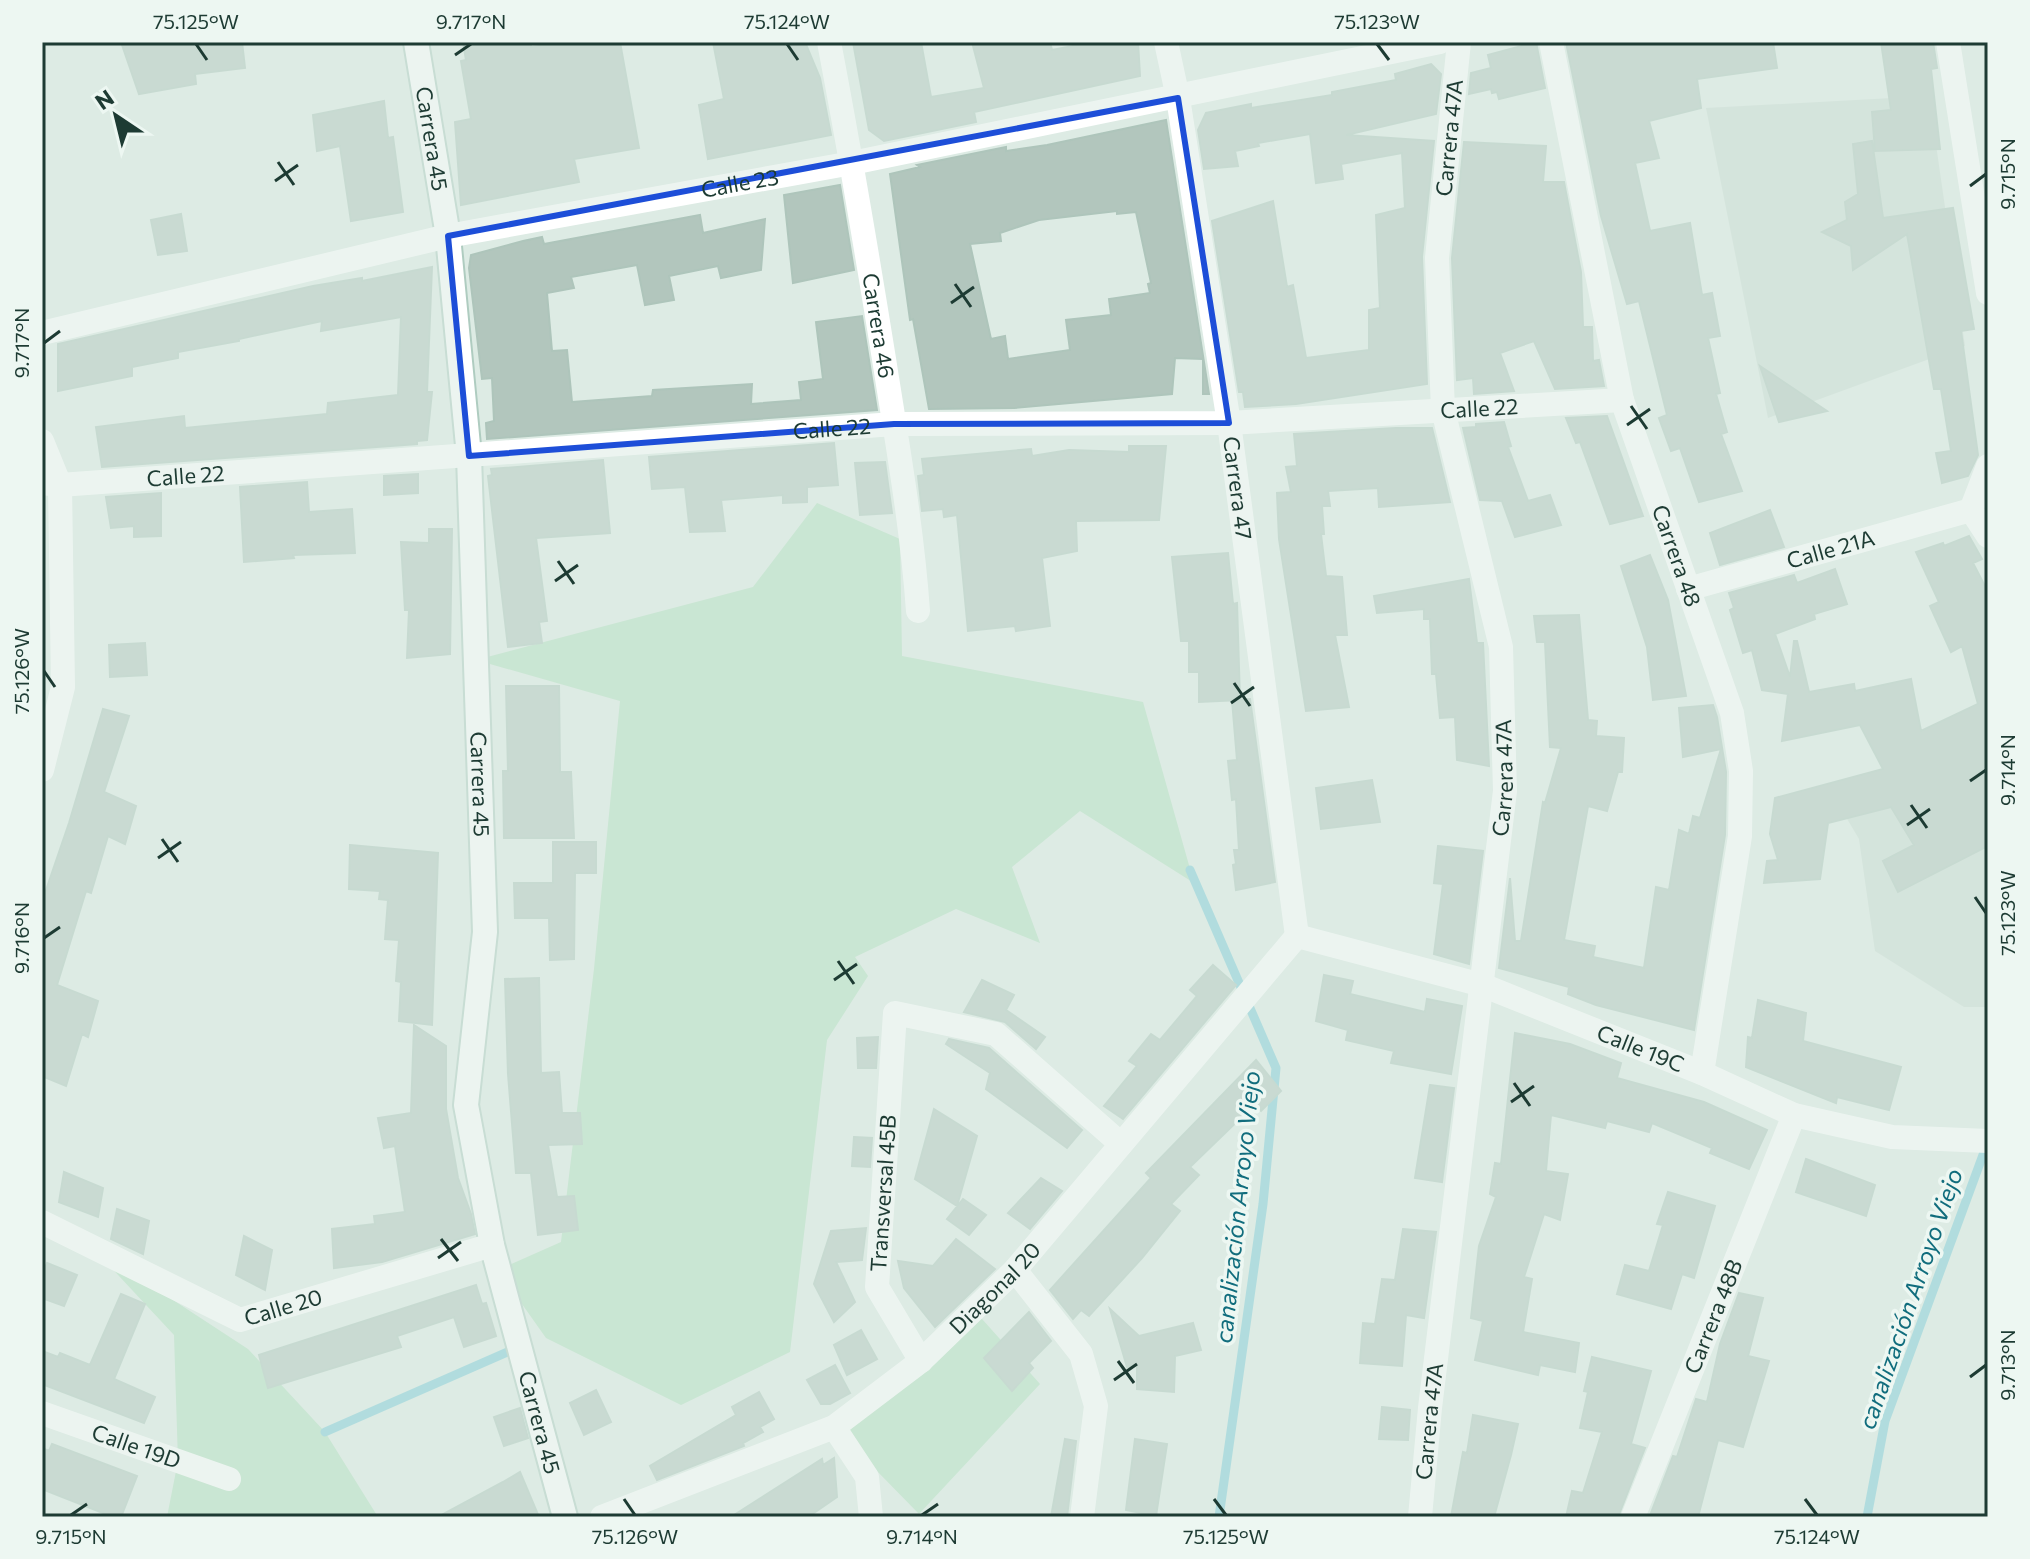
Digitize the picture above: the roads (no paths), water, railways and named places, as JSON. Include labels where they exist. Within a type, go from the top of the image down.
[{"type":"street","name":"Carrera 45","points":[[416,42],[448,236],[469,456],[485,932],[466,1105],[492,1245],[565,1517]]},
{"type":"street","name":"Carrera 46","points":[[829,42],[894,424],[915,565],[918,611]]},
{"type":"street","name":"Carrera 47","points":[[1166,42],[1178,98],[1229,423],[1297,936]]},
{"type":"street","name":"Calle 23","points":[[42,333],[448,236],[852,163],[1440,42]]},
{"type":"street","name":"Carrera 47A","points":[[1420,1517],[1431,1392],[1505,791],[1501,647],[1443,410],[1437,258],[1459,42]]},
{"type":"street","name":"Carrera 48","points":[[1551,42],[1622,400],[1732,713],[1741,771],[1740,836],[1702,1073]]},
{"type":"street","points":[[1948,42],[1988,293]]},
{"type":"street","name":"Calle 22","points":[[51,484],[894,424],[1229,423],[1622,400]]},
{"type":"street","points":[[42,441],[51,484],[63,687],[42,770]]},
{"type":"street","points":[[1988,466],[1971,510],[1988,536]]},
{"type":"street","name":"Calle 21A","points":[[1688,589],[1971,510]]},
{"type":"street","name":"Calle 19C","points":[[1297,936],[1482,985],[1702,1073],[1794,1115],[1892,1137],[1988,1141]]},
{"type":"street","name":"Diagonal 20","points":[[602,1517],[834,1427],[921,1361],[1015,1270],[1297,936]]},
{"type":"street","name":"Transversal 45B","points":[[921,1361],[877,1287],[895,1013],[996,1034],[1121,1144]]},
{"type":"street","name":"Carrera 48B","points":[[1633,1517],[1794,1115]]},
{"type":"street","name":"Calle 20","points":[[42,1222],[240,1320],[492,1245]]},
{"type":"street","points":[[1015,1270],[1081,1354],[1096,1406],[1082,1517]]},
{"type":"street","name":"Calle 19D","points":[[42,1413],[229,1479]]},
{"type":"street","points":[[834,1427],[867,1477],[871,1517]]},
{"type":"waterway","name":"canalización Arroyo Viejo","points":[[1190,870],[1276,1068],[1263,1204],[1219,1517]]},
{"type":"waterway","name":"canalización Arroyo Viejo","points":[[1867,1517],[1885,1421],[1987,1144]]},
{"type":"waterway","points":[[325,1432],[519,1347]]}]
